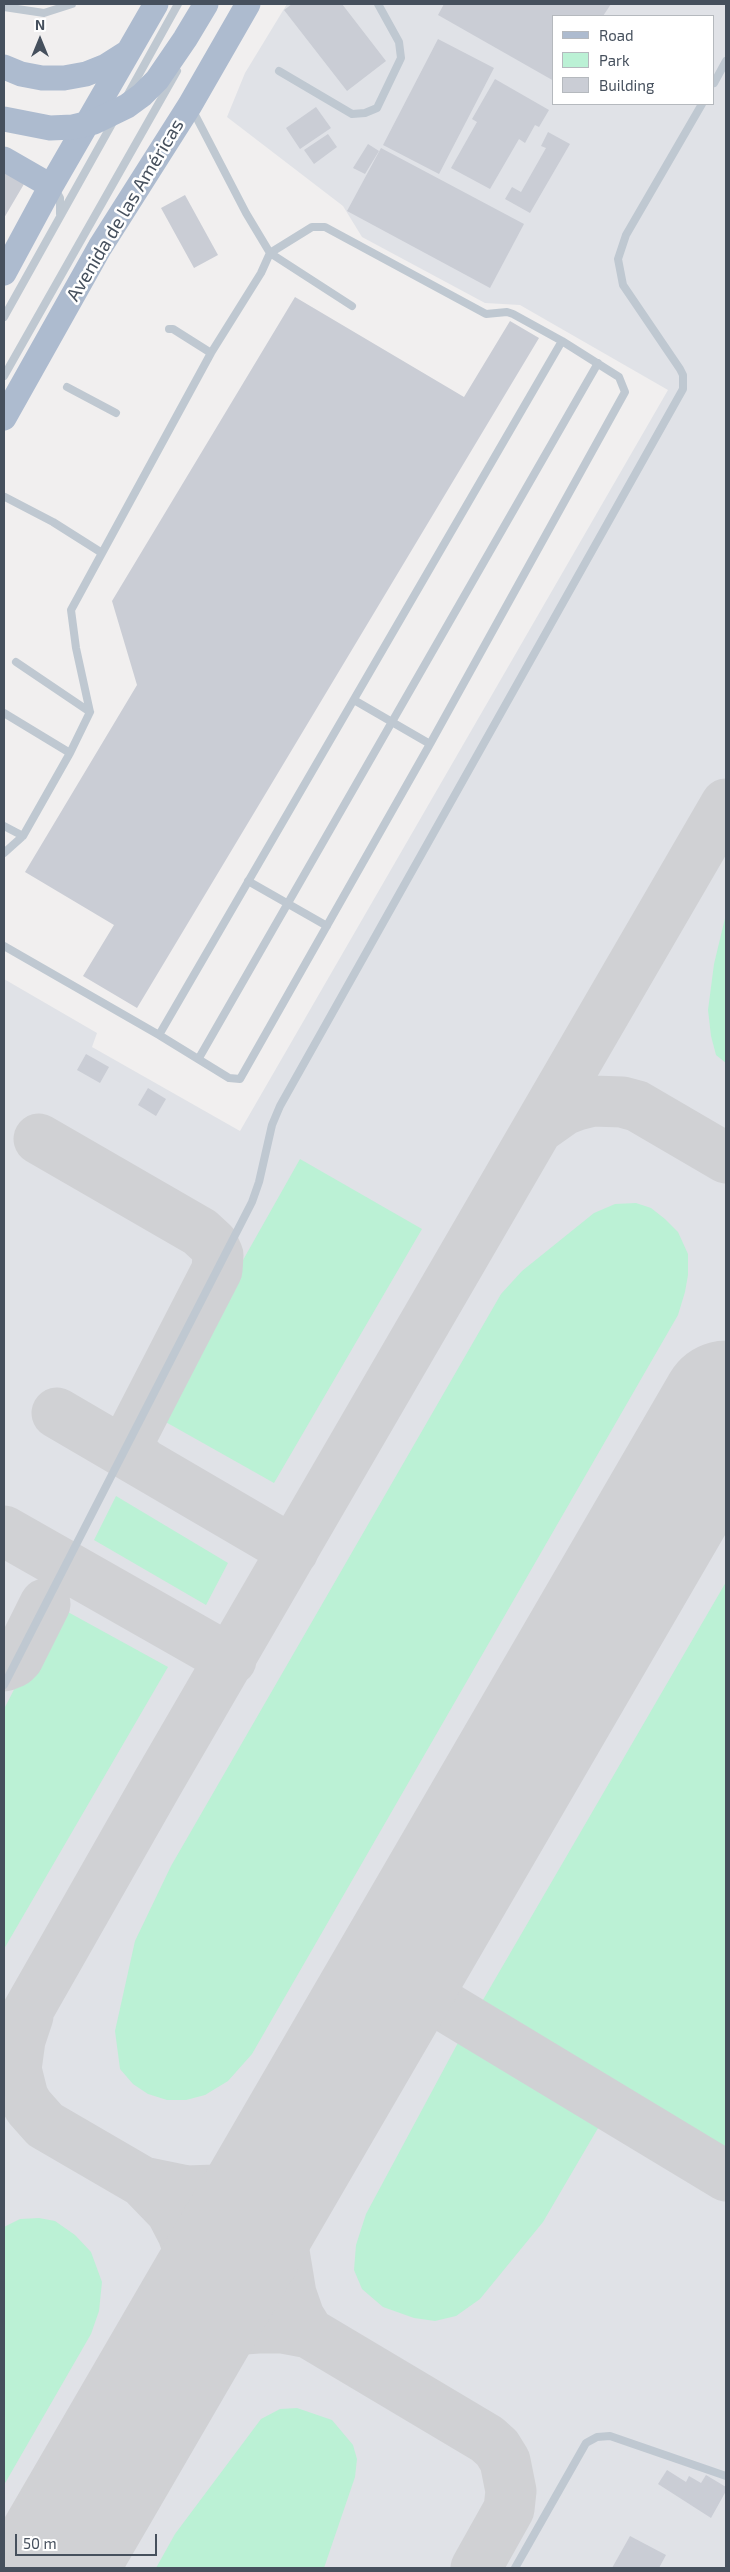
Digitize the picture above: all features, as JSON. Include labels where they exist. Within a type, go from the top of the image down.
[{"type":"main road","points":[[4,120],[50,128],[73,127],[94,122],[127,106],[142,96],[156,80],[186,39],[206,4]]},
{"type":"main road","name":"Avenida de las Américas","points":[[4,418],[100,247],[190,105],[248,4]]},
{"type":"main road","points":[[4,273],[51,186],[137,45],[162,13]]},
{"type":"main road","points":[[4,67],[21,74],[42,78],[64,78],[86,74],[106,66],[137,45]]},
{"type":"main road","points":[[4,159],[51,186]]},
{"type":"lane","points":[[4,7],[44,13],[72,4]]},
{"type":"lane","points":[[4,317],[60,218],[162,13],[178,4]]},
{"type":"lane","points":[[279,71],[352,114],[365,114],[377,108],[401,58],[399,42],[378,4]]},
{"type":"lane","points":[[152,34],[162,13]]},
{"type":"lane","points":[[715,81],[726,61]]},
{"type":"lane","name":"Avenida de las Américas","points":[[4,376],[183,62]]},
{"type":"lane","points":[[190,105],[246,213],[270,253],[352,306]]},
{"type":"lane","points":[[4,1685],[252,1202],[259,1182],[272,1125],[280,1106],[683,388],[683,375],[680,369],[623,284],[618,259],[626,235],[701,105]]},
{"type":"lane","points":[[51,186],[60,198],[60,218]]},
{"type":"lane","points":[[4,853],[23,836],[70,753],[90,712],[76,648],[71,610],[211,353],[260,274],[270,253],[312,227],[321,225],[486,314],[510,312],[562,341],[622,380],[625,392],[430,744],[240,1079],[231,1079],[199,1058],[4,946]]},
{"type":"lane","points":[[169,329],[173,329],[211,353]]},
{"type":"lane","points":[[159,1035],[562,341]]},
{"type":"lane","points":[[199,1058],[598,363]]},
{"type":"lane","points":[[68,387],[116,413]]},
{"type":"lane","points":[[5,497],[53,522],[102,553]]},
{"type":"lane","points":[[16,662],[90,712]]},
{"type":"lane","points":[[354,700],[430,744]]},
{"type":"lane","points":[[4,713],[70,753]]},
{"type":"lane","points":[[4,826],[23,836]]},
{"type":"lane","points":[[248,882],[327,926]]},
{"type":"lane","points":[[516,2568],[586,2443],[597,2437],[610,2436],[726,2476]]},
{"type":"shaded area","points":[[287,4],[726,4],[726,2568],[4,2568],[4,979],[97,1033],[92,1047],[240,1131],[668,390],[520,305],[485,303],[362,237],[343,206],[227,117],[245,73]]},
{"type":"green space","points":[[726,914],[726,1063],[716,1055],[711,1036],[708,1010],[714,964]]},
{"type":"green space","points":[[300,1159],[422,1229],[274,1483],[155,1416]]},
{"type":"green space","points":[[636,1203],[651,1208],[665,1219],[678,1232],[688,1254],[688,1275],[678,1315],[252,2054],[228,2081],[205,2095],[186,2100],[167,2100],[148,2094],[133,2084],[120,2069],[115,2031],[135,1941],[171,1866],[501,1294],[522,1271],[594,1213],[615,1204]]},
{"type":"green space","points":[[116,1496],[228,1563],[206,1605],[94,1540]]},
{"type":"green space","points":[[726,1582],[726,2152],[480,2005]]},
{"type":"green space","points":[[57,1606],[168,1667],[4,1949],[4,1709]]},
{"type":"green space","points":[[460,2039],[601,2123],[543,2222],[480,2299],[456,2316],[435,2321],[414,2318],[383,2307],[362,2289],[354,2270],[356,2245],[366,2214]]},
{"type":"green space","points":[[39,2218],[55,2221],[75,2235],[91,2252],[102,2282],[99,2311],[91,2334],[4,2485],[4,2227],[20,2219]]},
{"type":"green space","points":[[297,2408],[332,2420],[353,2445],[357,2459],[355,2477],[324,2568],[156,2568],[175,2534],[261,2419],[280,2409]]},
{"type":"building","points":[[292,4],[342,4],[386,61],[347,91],[284,10]]},
{"type":"building","points":[[444,4],[611,4],[604,15],[552,15],[552,80],[438,15]]},
{"type":"building","points":[[438,39],[494,68],[439,174],[383,145]]},
{"type":"building","points":[[495,79],[549,110],[539,127],[535,125],[525,143],[519,139],[490,189],[451,168],[477,122],[472,119]]},
{"type":"building","points":[[316,107],[331,128],[300,149],[286,128]]},
{"type":"building","points":[[548,132],[570,144],[530,213],[505,199],[512,187],[521,192],[546,148],[541,146]]},
{"type":"building","points":[[328,134],[337,147],[314,164],[304,150]]},
{"type":"building","points":[[368,144],[379,151],[365,174],[353,168]]},
{"type":"building","points":[[381,148],[524,224],[490,288],[347,211]]},
{"type":"building","points":[[4,172],[24,184],[4,218]]},
{"type":"building","points":[[185,195],[218,255],[194,268],[161,208]]},
{"type":"building","points":[[295,297],[464,397],[510,321],[539,338],[137,1008],[83,976],[114,925],[25,872],[137,685],[112,601]]},
{"type":"building","points":[[86,1054],[109,1067],[100,1083],[77,1070]]},
{"type":"building","points":[[148,1088],[166,1099],[156,1116],[138,1105]]},
{"type":"building","points":[[667,2470],[686,2482],[689,2476],[701,2483],[706,2475],[726,2487],[726,2491],[711,2518],[658,2484]]},
{"type":"building","points":[[630,2536],[666,2555],[659,2568],[612,2568]]},
{"type":"taxiway","points":[[4,2053],[157,1784],[726,804]]},
{"type":"taxiway","points":[[540,1127],[564,1110],[577,1105],[593,1101],[622,1102],[637,1106],[726,1158]]},
{"type":"taxiway","points":[[39,1139],[200,1232],[213,1244],[218,1255],[217,1270],[132,1435],[132,1452],[142,1462]]},
{"type":"taxiway","points":[[57,1413],[293,1551]]},
{"type":"taxiway","points":[[4,1531],[231,1660]]},
{"type":"taxiway","points":[[4,1666],[18,1658],[45,1604]]},
{"type":"taxiway","points":[[393,1975],[726,2176]]},
{"type":"taxiway","points":[[28,2016],[20,2040],[16,2069],[23,2097],[29,2107],[45,2125],[143,2182],[171,2211],[183,2234],[191,2257],[194,2284],[190,2314],[180,2344]]},
{"type":"taxiway","points":[[143,2182],[187,2191],[215,2190],[240,2184],[282,2155],[303,2131]]},
{"type":"taxiway","points":[[273,2184],[291,2294],[299,2317],[309,2333],[487,2439],[497,2448],[505,2461],[511,2491],[509,2509],[476,2568]]},
{"type":"taxiway","points":[[180,2344],[231,2330],[282,2328],[309,2333]]},
{"type":"runway","points":[[50,2568],[726,1405]]}]
